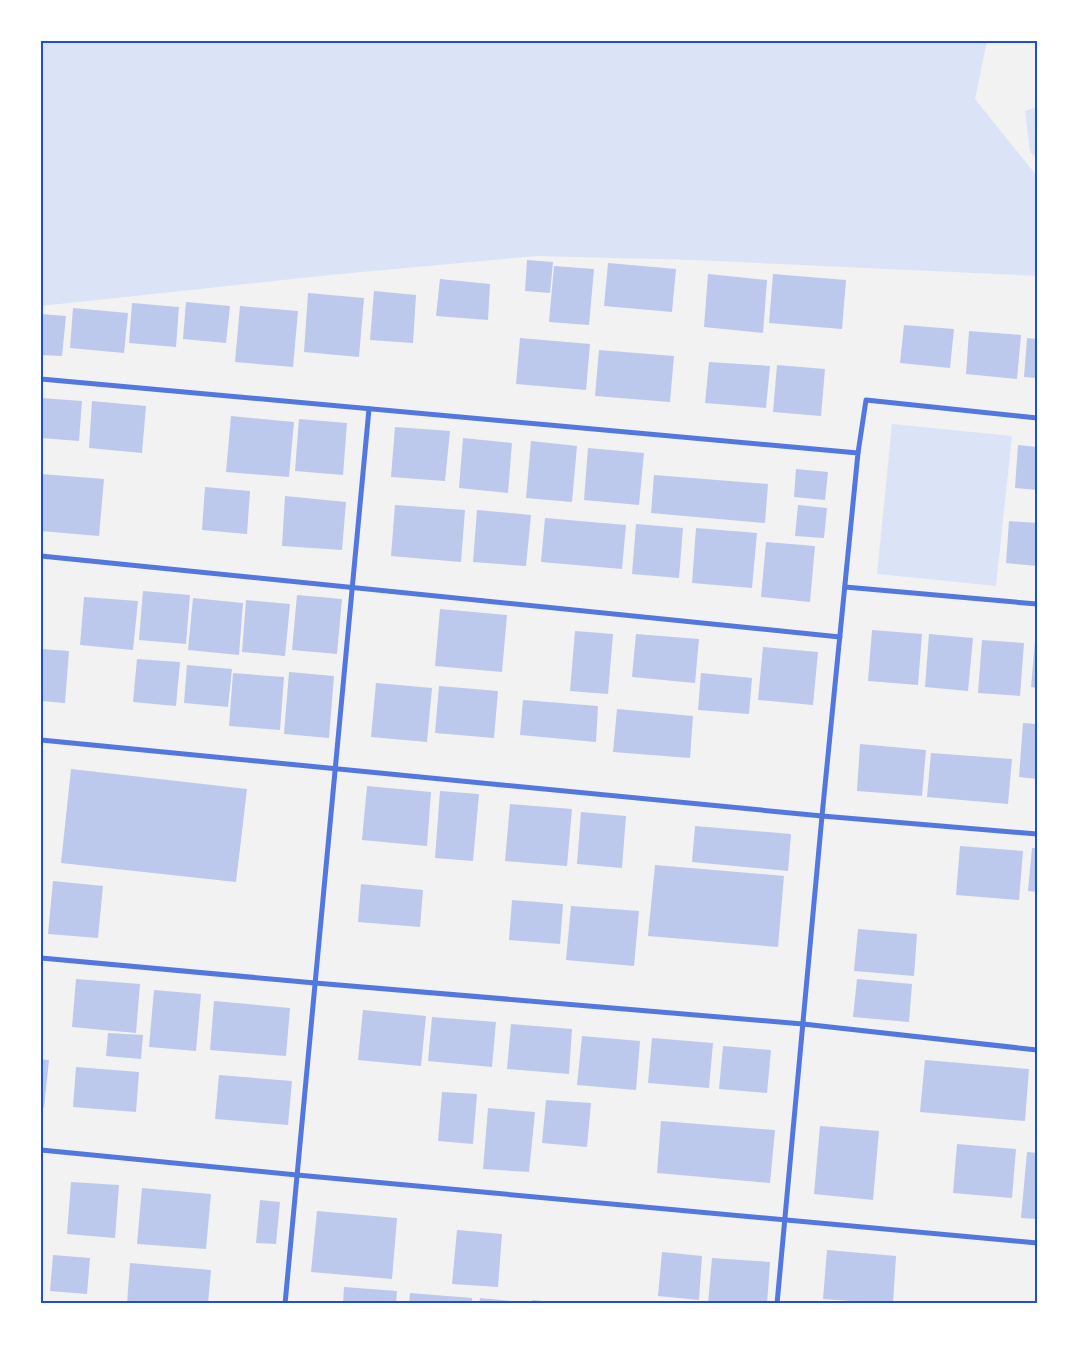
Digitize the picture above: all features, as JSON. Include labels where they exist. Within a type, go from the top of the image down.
[{"type":"street","points":[[41,380],[858,453]]},
{"type":"street","points":[[777,1304],[822,816],[858,453],[866,400],[1037,418]]},
{"type":"street","points":[[285,1304],[369,409]]},
{"type":"street","points":[[41,556],[840,637]]},
{"type":"street","points":[[845,587],[1037,604]]},
{"type":"street","points":[[41,740],[822,816],[1037,834]]},
{"type":"street","points":[[41,958],[803,1024],[1037,1050]]},
{"type":"street","points":[[41,1150],[1037,1243]]},
{"type":"shaded area","points":[[41,41],[987,41],[975,99],[1037,176],[1037,276],[693,260],[536,256],[330,275],[41,306]]},
{"type":"shaded area","points":[[1037,107],[1037,159],[1030,152],[1025,111]]},
{"type":"shaded area","points":[[892,424],[1012,436],[996,586],[877,574]]},
{"type":"building","points":[[527,260],[553,262],[550,293],[525,291]]},
{"type":"building","points":[[608,263],[676,269],[672,312],[604,306]]},
{"type":"building","points":[[554,266],[594,269],[589,325],[549,322]]},
{"type":"building","points":[[708,274],[767,280],[763,333],[704,327]]},
{"type":"building","points":[[773,274],[846,280],[842,329],[769,323]]},
{"type":"building","points":[[440,279],[490,284],[488,320],[436,316]]},
{"type":"building","points":[[374,291],[416,295],[413,343],[370,340]]},
{"type":"building","points":[[308,293],[364,298],[359,357],[304,352]]},
{"type":"building","points":[[186,302],[230,306],[226,343],[183,339]]},
{"type":"building","points":[[132,303],[179,307],[176,347],[129,343]]},
{"type":"building","points":[[240,306],[298,311],[293,367],[235,362]]},
{"type":"building","points":[[73,308],[128,313],[124,353],[70,348]]},
{"type":"building","points":[[41,314],[66,316],[62,356],[41,355]]},
{"type":"building","points":[[904,325],[954,329],[950,368],[900,363]]},
{"type":"building","points":[[969,331],[1021,335],[1017,379],[966,374]]},
{"type":"building","points":[[520,338],[590,344],[586,390],[516,384]]},
{"type":"building","points":[[1027,338],[1037,339],[1037,378],[1024,377]]},
{"type":"building","points":[[599,350],[674,356],[670,402],[595,396]]},
{"type":"building","points":[[709,362],[770,366],[766,408],[705,403]]},
{"type":"building","points":[[777,365],[825,369],[821,416],[773,412]]},
{"type":"building","points":[[41,398],[82,401],[79,441],[41,438]]},
{"type":"building","points":[[92,401],[146,406],[142,453],[89,448]]},
{"type":"building","points":[[231,416],[294,422],[289,477],[226,472]]},
{"type":"building","points":[[299,419],[347,423],[343,475],[295,471]]},
{"type":"building","points":[[395,427],[450,431],[445,481],[391,477]]},
{"type":"building","points":[[463,438],[512,443],[508,493],[459,488]]},
{"type":"building","points":[[531,441],[577,446],[572,502],[526,498]]},
{"type":"building","points":[[1018,445],[1037,447],[1037,490],[1015,488]]},
{"type":"building","points":[[588,448],[644,453],[639,505],[584,500]]},
{"type":"building","points":[[796,469],[828,472],[825,500],[794,497]]},
{"type":"building","points":[[41,474],[104,479],[99,536],[41,531]]},
{"type":"building","points":[[654,475],[768,484],[765,523],[651,513]]},
{"type":"building","points":[[205,487],[250,491],[247,534],[202,530]]},
{"type":"building","points":[[285,496],[346,502],[342,550],[282,546]]},
{"type":"building","points":[[395,505],[465,510],[461,562],[391,556]]},
{"type":"building","points":[[798,505],[827,508],[824,538],[795,536]]},
{"type":"building","points":[[477,510],[531,515],[526,566],[473,562]]},
{"type":"building","points":[[545,518],[626,525],[622,569],[541,562]]},
{"type":"building","points":[[1009,521],[1037,523],[1037,566],[1006,563]]},
{"type":"building","points":[[636,524],[683,528],[679,578],[632,574]]},
{"type":"building","points":[[696,528],[757,533],[752,588],[692,583]]},
{"type":"building","points":[[766,542],[815,546],[810,602],[761,597]]},
{"type":"building","points":[[143,591],[190,595],[186,644],[139,640]]},
{"type":"building","points":[[297,595],[342,599],[337,654],[292,650]]},
{"type":"building","points":[[84,597],[138,601],[133,650],[80,645]]},
{"type":"building","points":[[193,598],[243,603],[239,655],[188,650]]},
{"type":"building","points":[[246,600],[290,604],[285,656],[242,652]]},
{"type":"building","points":[[440,609],[507,615],[502,672],[435,666]]},
{"type":"building","points":[[872,630],[922,634],[918,685],[868,681]]},
{"type":"building","points":[[575,631],[613,634],[608,694],[570,691]]},
{"type":"building","points":[[636,634],[699,639],[695,683],[632,677]]},
{"type":"building","points":[[929,634],[973,638],[968,691],[925,687]]},
{"type":"building","points":[[982,640],[1024,643],[1020,696],[978,693]]},
{"type":"building","points":[[1035,641],[1037,641],[1037,688],[1031,687]]},
{"type":"building","points":[[763,647],[818,652],[813,705],[758,700]]},
{"type":"building","points":[[41,649],[69,651],[65,703],[41,701]]},
{"type":"building","points":[[137,659],[180,662],[176,706],[133,702]]},
{"type":"building","points":[[187,665],[232,669],[228,707],[184,703]]},
{"type":"building","points":[[289,672],[334,676],[329,738],[284,734]]},
{"type":"building","points":[[233,673],[284,677],[280,730],[229,726]]},
{"type":"building","points":[[701,673],[752,678],[749,714],[698,710]]},
{"type":"building","points":[[376,683],[432,688],[427,742],[371,737]]},
{"type":"building","points":[[439,686],[498,691],[494,738],[435,733]]},
{"type":"building","points":[[523,700],[598,706],[596,742],[520,735]]},
{"type":"building","points":[[617,709],[693,716],[690,758],[613,752]]},
{"type":"building","points":[[1023,723],[1037,724],[1037,779],[1019,777]]},
{"type":"building","points":[[860,744],[926,750],[922,796],[857,791]]},
{"type":"building","points":[[931,753],[1012,759],[1008,804],[927,797]]},
{"type":"building","points":[[71,769],[247,789],[236,882],[61,863]]},
{"type":"building","points":[[367,786],[431,792],[427,846],[362,840]]},
{"type":"building","points":[[440,791],[479,794],[473,861],[435,858]]},
{"type":"building","points":[[510,804],[572,809],[567,866],[505,861]]},
{"type":"building","points":[[581,812],[626,816],[622,868],[577,864]]},
{"type":"building","points":[[695,826],[791,834],[788,871],[692,862]]},
{"type":"building","points":[[960,846],[1023,851],[1019,900],[956,895]]},
{"type":"building","points":[[1032,848],[1037,848],[1037,892],[1028,891]]},
{"type":"building","points":[[655,865],[784,876],[778,947],[648,936]]},
{"type":"building","points":[[53,881],[103,886],[98,938],[48,934]]},
{"type":"building","points":[[361,884],[423,890],[420,927],[358,922]]},
{"type":"building","points":[[512,900],[563,904],[560,944],[509,940]]},
{"type":"building","points":[[571,906],[639,911],[634,966],[566,960]]},
{"type":"building","points":[[858,929],[917,934],[914,976],[854,971]]},
{"type":"building","points":[[76,979],[140,984],[136,1033],[72,1027]]},
{"type":"building","points":[[857,979],[912,984],[909,1022],[853,1017]]},
{"type":"building","points":[[154,990],[201,994],[196,1051],[149,1047]]},
{"type":"building","points":[[214,1001],[290,1008],[286,1056],[210,1050]]},
{"type":"building","points":[[363,1010],[426,1016],[421,1066],[358,1060]]},
{"type":"building","points":[[432,1017],[496,1022],[492,1067],[428,1061]]},
{"type":"building","points":[[511,1024],[572,1029],[569,1074],[507,1069]]},
{"type":"building","points":[[108,1033],[143,1035],[141,1059],[106,1056]]},
{"type":"building","points":[[582,1036],[640,1041],[636,1090],[577,1085]]},
{"type":"building","points":[[652,1038],[713,1043],[709,1088],[648,1083]]},
{"type":"building","points":[[723,1046],[771,1050],[767,1093],[719,1089]]},
{"type":"building","points":[[41,1059],[49,1060],[44,1108],[41,1107]]},
{"type":"building","points":[[925,1060],[1029,1069],[1025,1121],[920,1112]]},
{"type":"building","points":[[76,1067],[139,1072],[136,1112],[73,1107]]},
{"type":"building","points":[[219,1075],[292,1081],[288,1125],[215,1119]]},
{"type":"building","points":[[442,1092],[477,1094],[473,1144],[438,1141]]},
{"type":"building","points":[[546,1100],[591,1103],[587,1147],[542,1143]]},
{"type":"building","points":[[488,1108],[535,1112],[529,1172],[483,1169]]},
{"type":"building","points":[[661,1121],[775,1130],[770,1183],[657,1173]]},
{"type":"building","points":[[820,1126],[879,1131],[873,1200],[814,1194]]},
{"type":"building","points":[[957,1144],[1016,1149],[1012,1198],[953,1193]]},
{"type":"building","points":[[1027,1152],[1037,1153],[1037,1219],[1021,1218]]},
{"type":"building","points":[[71,1182],[119,1185],[115,1238],[67,1234]]},
{"type":"building","points":[[142,1188],[211,1194],[206,1249],[137,1244]]},
{"type":"building","points":[[260,1200],[280,1202],[276,1244],[256,1243]]},
{"type":"building","points":[[317,1211],[397,1218],[392,1279],[311,1272]]},
{"type":"building","points":[[457,1230],[502,1234],[498,1287],[452,1284]]},
{"type":"building","points":[[827,1250],[896,1256],[893,1304],[823,1299]]},
{"type":"building","points":[[662,1252],[702,1256],[699,1300],[658,1296]]},
{"type":"building","points":[[53,1255],[90,1258],[87,1294],[50,1291]]},
{"type":"building","points":[[712,1258],[770,1262],[767,1304],[708,1304]]},
{"type":"building","points":[[130,1263],[211,1270],[208,1304],[127,1304]]},
{"type":"building","points":[[344,1287],[397,1291],[396,1304],[343,1304]]},
{"type":"building","points":[[410,1293],[472,1298],[472,1304],[409,1304]]},
{"type":"building","points":[[480,1298],[522,1302],[521,1304],[479,1304]]},
{"type":"building","points":[[532,1300],[555,1302],[555,1304],[532,1304]]}]
